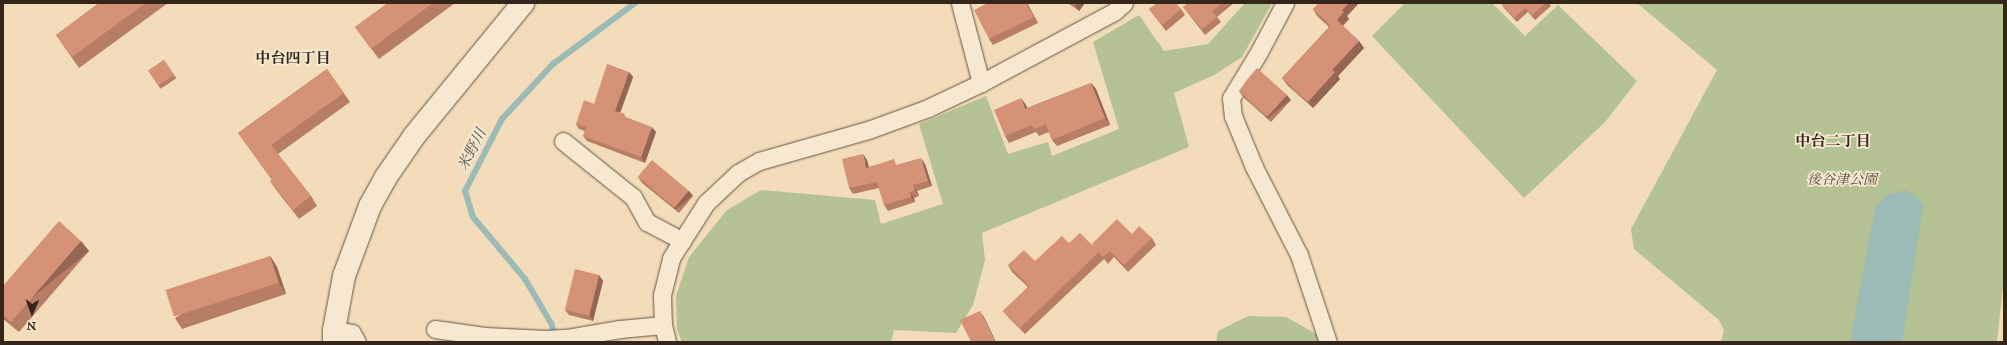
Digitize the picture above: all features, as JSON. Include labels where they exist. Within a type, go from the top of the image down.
[{"type":"street","points":[[357,342],[352,333],[334,336],[344,276],[370,206],[386,177],[415,135],[523,3]]},
{"type":"street","points":[[960,3],[981,83]]},
{"type":"street","points":[[667,342],[663,325],[662,295],[671,258],[706,203],[738,173],[759,160],[871,130],[928,108],[981,83],[1115,11],[1124,3]]},
{"type":"street","points":[[1285,3],[1259,52],[1231,98],[1233,116],[1254,167],[1299,255],[1328,342]]},
{"type":"street","points":[[563,141],[633,197],[647,222],[682,241]]},
{"type":"street","points":[[435,329],[485,336],[544,339],[567,338],[620,329],[663,325]]},
{"type":"green space","points":[[1245,3],[1272,3],[1242,57],[1214,75],[1174,93],[1189,147],[982,233],[985,260],[973,305],[956,333],[894,330],[891,342],[682,342],[677,330],[676,296],[689,257],[727,210],[761,190],[875,200],[881,224],[943,204],[919,124],[986,96],[1008,154],[1048,142],[1052,156],[1119,129],[1093,42],[1139,15],[1164,51],[1208,44]]},
{"type":"green space","points":[[1405,3],[1492,3],[1525,36],[1558,5],[1637,81],[1605,122],[1524,198],[1372,36]]},
{"type":"green space","name":"後谷津公園","points":[[1637,3],[2004,3],[2004,276],[1997,342],[1721,342],[1724,330],[1719,320],[1634,249],[1631,229],[1717,70]]},
{"type":"green space","points":[[1248,316],[1286,317],[1318,335],[1318,342],[1216,342],[1218,331]]},
{"type":"water","points":[[1905,190],[1917,197],[1923,206],[1902,342],[1850,342],[1875,208],[1887,195]]},
{"type":"building","points":[[99,3],[146,3],[72,57],[56,35]]},
{"type":"building","points":[[388,3],[433,3],[371,49],[355,27]]},
{"type":"building","points":[[988,3],[1026,3],[1034,17],[989,39],[974,10]]},
{"type":"building","points":[[1157,3],[1176,3],[1181,9],[1162,25],[1149,9]]},
{"type":"building","points":[[1188,3],[1223,3],[1212,11],[1217,17],[1202,29],[1183,7]]},
{"type":"building","points":[[1319,3],[1349,3],[1342,10],[1344,12],[1337,20],[1359,41],[1332,70],[1335,72],[1308,102],[1282,78],[1331,26],[1313,9]]},
{"type":"building","points":[[1501,3],[1546,3],[1532,15],[1525,8],[1514,18]]},
{"type":"building","points":[[164,60],[174,75],[158,86],[148,71]]},
{"type":"building","points":[[607,64],[629,72],[615,111],[624,114],[623,116],[652,127],[641,157],[583,136],[586,127],[576,124],[584,100],[594,104]]},
{"type":"building","points":[[1257,68],[1287,95],[1267,117],[1239,91]]},
{"type":"building","points":[[327,69],[344,93],[271,145],[311,196],[293,210],[270,181],[272,180],[238,133]]},
{"type":"building","points":[[1091,83],[1105,118],[1052,140],[1046,124],[1034,129],[1032,125],[1005,136],[994,110],[1021,98],[1025,109]]},
{"type":"building","points":[[863,154],[866,168],[894,159],[896,165],[921,158],[928,181],[913,185],[915,190],[910,192],[911,197],[884,205],[877,182],[849,188],[842,159]]},
{"type":"building","points":[[652,160],[689,191],[675,208],[638,177]]},
{"type":"building","points":[[1117,219],[1132,234],[1139,226],[1152,238],[1124,265],[1110,251],[1103,257],[1092,244]]},
{"type":"building","points":[[59,221],[81,241],[11,322],[3,315],[3,286]]},
{"type":"building","points":[[1080,233],[1099,252],[1020,328],[1003,311],[1029,286],[1008,265],[1024,250],[1035,261],[1062,236],[1069,243]]},
{"type":"building","points":[[270,256],[279,283],[174,317],[165,290]]},
{"type":"building","points":[[575,269],[599,275],[589,316],[565,310]]},
{"type":"building","points":[[980,311],[995,342],[971,342],[960,320]]},
{"type":"waterway","name":"米野川","points":[[554,338],[552,325],[525,279],[473,217],[465,191],[502,119],[553,64],[635,3]]},
{"type":"district","name":"中台四丁目","points":[[293,59]]},
{"type":"district","name":"中台二丁目","points":[[1833,142]]}]
